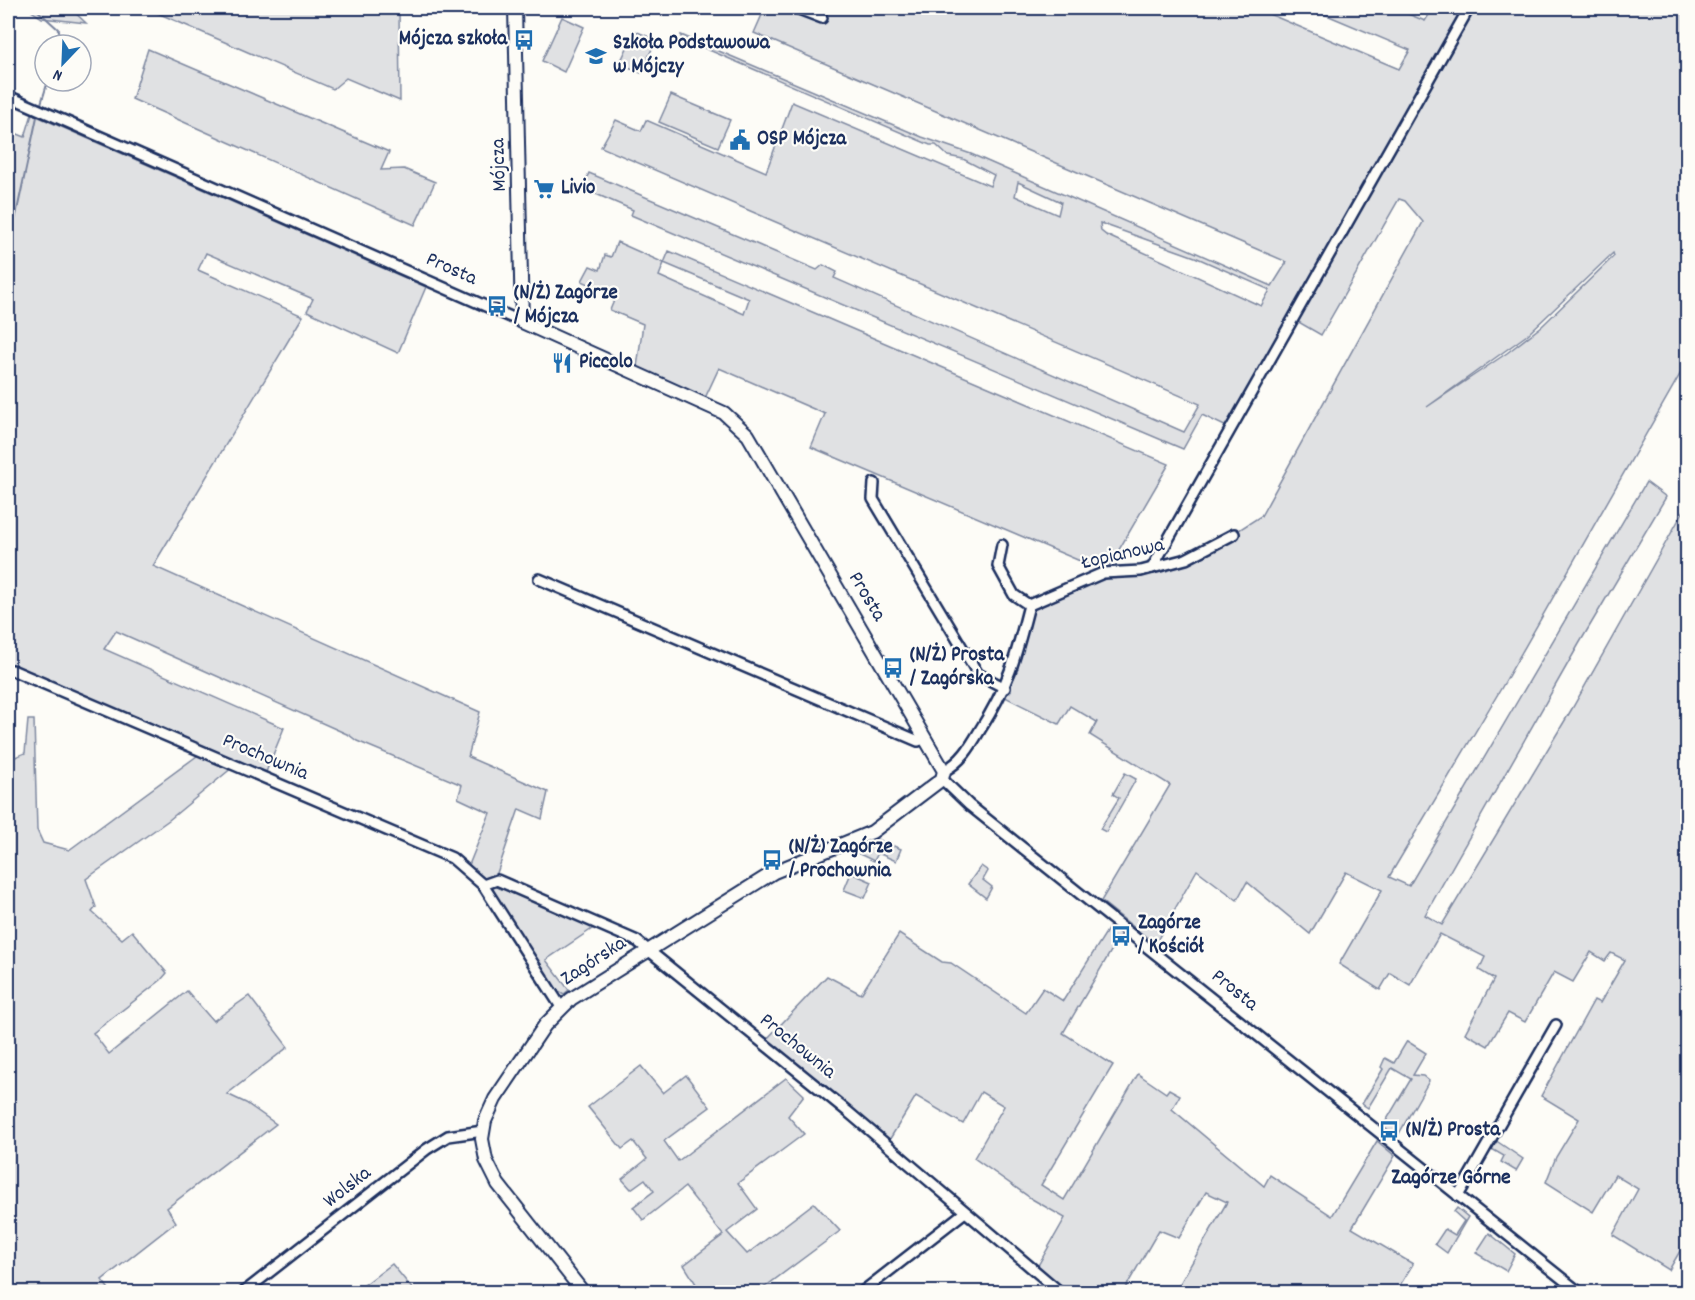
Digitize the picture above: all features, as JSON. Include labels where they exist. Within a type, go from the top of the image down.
[{"type":"street","name":"Mójcza","points":[[515,8],[522,322]]},
{"type":"street","points":[[796,8],[822,18]]},
{"type":"street","points":[[1152,568],[1469,8]]},
{"type":"street","name":"Prosta","points":[[8,96],[694,398],[736,421],[748,435],[925,738],[943,775],[978,812],[1579,1293]]},
{"type":"street","points":[[874,483],[873,499],[978,674],[1005,688]]},
{"type":"street","name":"Łopianowa","points":[[1029,605],[1103,573],[1127,573],[1186,559],[1234,534]]},
{"type":"street","points":[[943,775],[963,757],[1005,688],[1029,605],[1014,595],[998,566],[1002,545]]},
{"type":"street","points":[[539,579],[918,741],[925,738]]},
{"type":"street","points":[[8,680],[10,669]]},
{"type":"street","name":"Prochownia","points":[[10,669],[441,853],[463,865],[483,885],[561,1007]]},
{"type":"street","name":"Zagórska","points":[[583,1293],[493,1176],[484,1153],[483,1131],[495,1099],[545,1025],[561,1007],[774,872],[872,832],[943,775]]},
{"type":"street","name":"Prochownia","points":[[483,885],[492,881],[504,883],[638,941],[847,1111],[1060,1293]]},
{"type":"street","points":[[1458,1196],[1556,1025]]},
{"type":"street","name":"Wolska","points":[[244,1293],[426,1149],[448,1136],[483,1131]]},
{"type":"street","points":[[862,1293],[965,1212]]},
{"type":"shaded area","points":[[27,8],[70,8],[86,23],[42,18]]},
{"type":"shaded area","points":[[146,8],[399,8],[400,101],[346,78],[333,89]]},
{"type":"shaded area","points":[[765,8],[1255,8],[1399,69],[1410,50],[1310,8],[1394,8],[1425,21],[1433,8],[1687,8],[1687,362],[1502,687],[1389,877],[1409,886],[1646,482],[1666,497],[1579,644],[1425,915],[1442,925],[1573,707],[1687,505],[1688,1248],[1683,1246],[1669,1270],[1613,1235],[1638,1189],[1615,1175],[1593,1212],[1546,1182],[1556,1157],[1579,1119],[1541,1096],[1594,1000],[1600,1003],[1625,960],[1611,953],[1605,961],[1591,952],[1573,982],[1554,972],[1525,1022],[1508,1013],[1488,1046],[1465,1033],[1494,979],[1479,970],[1485,957],[1440,934],[1410,985],[1390,973],[1380,990],[1339,964],[1382,890],[1346,872],[1310,934],[1247,882],[1237,900],[1197,870],[1155,944],[1101,901],[1170,785],[1090,735],[1097,722],[1070,706],[1059,724],[1005,697],[1016,674],[1034,609],[1038,604],[1106,576],[1138,576],[1195,558],[1261,516],[1423,222],[1405,201],[1399,199],[1321,335],[1297,321],[1235,431],[1202,415],[1183,449],[631,215],[633,210],[582,188],[589,173],[817,270],[823,265],[837,272],[834,278],[1184,432],[1200,404],[601,147],[616,120],[641,131],[646,120],[766,172],[792,102],[990,186],[994,175],[963,159],[948,156],[936,145],[930,145],[681,38],[681,35],[922,137],[971,154],[1272,286],[1287,262],[754,33]],"holes":[[[1018,182],[1061,202],[1058,215],[1015,196]],[[1100,223],[1195,257],[1270,290],[1261,306],[1101,231]],[[1613,253],[1614,256],[1542,326],[1507,353],[1427,407],[1527,335]]]},
{"type":"shaded area","points":[[562,17],[584,27],[564,72],[542,61]]},
{"type":"shaded area","points":[[635,31],[656,40],[641,73],[620,63]]},
{"type":"shaded area","points":[[148,49],[389,152],[381,170],[404,169],[435,182],[415,225],[132,99]]},
{"type":"shaded area","points":[[671,95],[730,120],[718,147],[659,122]]},
{"type":"shaded area","points":[[32,114],[426,287],[398,353],[307,311],[313,299],[206,253],[198,270],[303,316],[153,566],[480,712],[468,757],[548,792],[542,819],[519,809],[496,876],[483,879],[469,865],[490,813],[458,798],[462,785],[357,741],[349,735],[116,631],[104,649],[284,728],[266,772],[8,665],[8,130],[25,137]]},
{"type":"shaded area","points":[[617,242],[664,263],[669,251],[1169,464],[1106,572],[811,447],[825,414],[719,368],[705,398],[637,367],[643,324],[610,310],[616,296],[582,281],[590,266],[600,270],[605,255],[611,257]],"holes":[[[664,263],[749,299],[744,314],[659,276]]]},
{"type":"shaded area","points":[[28,720],[34,720],[37,830],[43,843],[69,850],[201,753],[233,767],[169,820],[86,879],[96,907],[92,912],[122,939],[132,931],[167,973],[93,1033],[109,1054],[187,991],[213,1021],[249,996],[288,1047],[227,1094],[246,1103],[276,1124],[167,1208],[176,1222],[102,1280],[111,1292],[8,1292],[8,760],[25,753]]},
{"type":"shaded area","points":[[1125,773],[1136,779],[1106,832],[1100,829],[1119,798],[1113,794]]},
{"type":"shaded area","points":[[876,839],[901,849],[896,861],[878,853],[874,861],[851,850]]},
{"type":"shaded area","points":[[981,866],[988,871],[983,880],[992,887],[986,898],[968,884]]},
{"type":"shaded area","points":[[851,873],[872,882],[865,898],[844,890]]},
{"type":"shaded area","points":[[494,883],[595,927],[546,960],[569,990],[564,994],[552,987],[490,889]]},
{"type":"shaded area","points":[[1110,926],[1121,934],[1063,1033],[1113,1065],[1041,1185],[1064,1200],[1138,1074],[1166,1093],[1169,1089],[1180,1095],[1172,1109],[1264,1186],[1270,1175],[1332,1216],[1377,1141],[1395,1156],[1352,1228],[1413,1264],[1400,1285],[1412,1292],[1175,1292],[1227,1202],[1206,1192],[1179,1238],[1159,1230],[1123,1292],[1063,1292],[1036,1269],[1065,1218],[1032,1199],[974,1158],[1004,1106],[981,1092],[963,1124],[916,1096],[888,1142],[766,1040],[827,976],[861,994],[899,934],[942,962],[951,963],[1026,1013],[1043,988],[1063,1001]]},
{"type":"shaded area","points":[[1407,1041],[1426,1053],[1413,1075],[1423,1076],[1429,1081],[1397,1137],[1383,1126],[1411,1079],[1392,1068],[1368,1108],[1362,1104],[1383,1069],[1381,1067],[1385,1058],[1394,1063]]},
{"type":"shaded area","points":[[641,1066],[663,1093],[686,1075],[710,1107],[664,1141],[678,1161],[786,1078],[804,1095],[788,1116],[804,1134],[738,1183],[757,1209],[727,1232],[747,1254],[814,1203],[840,1231],[758,1292],[701,1292],[684,1265],[723,1235],[685,1187],[643,1220],[633,1207],[654,1191],[645,1179],[631,1189],[622,1179],[647,1159],[633,1141],[622,1149],[588,1107]]},
{"type":"shaded area","points":[[1495,1140],[1523,1159],[1516,1171],[1501,1162],[1504,1156],[1490,1148]]},
{"type":"shaded area","points":[[1457,1208],[1468,1217],[1447,1253],[1435,1244],[1445,1229],[1455,1235],[1464,1221],[1454,1212]]},
{"type":"shaded area","points":[[1489,1233],[1515,1254],[1506,1271],[1476,1253]]},
{"type":"shaded area","points":[[392,1264],[415,1292],[355,1292]]},
{"type":"waterway","points":[[35,8],[59,30],[59,33]]},
{"type":"waterway","points":[[40,107],[44,93]]},
{"type":"waterway","points":[[8,253],[38,112]]},
{"type":"place","name":"Mójcza szkoła","points":[[524,40]]},
{"type":"place","name":"Szkoła Podstawowa w Mójczy","points":[[596,56]]},
{"type":"place","name":"OSP Mójcza","points":[[740,140]]},
{"type":"place","name":"Livio","points":[[544,189]]},
{"type":"place","name":"(N/Ż) Zagórze / Mójcza","points":[[497,306]]},
{"type":"place","name":"Piccolo","points":[[562,363]]},
{"type":"place","name":"(N/Ż) Prosta / Zagórska","points":[[893,668]]},
{"type":"place","name":"(N/Ż) Zagórze / Prochownia","points":[[772,860]]},
{"type":"place","name":"Zagórze / Kościół","points":[[1121,936]]},
{"type":"place","name":"(N/Ż) Prosta","points":[[1389,1131]]},
{"type":"district","name":"Zagórze Górne","points":[[1451,1178]]}]
